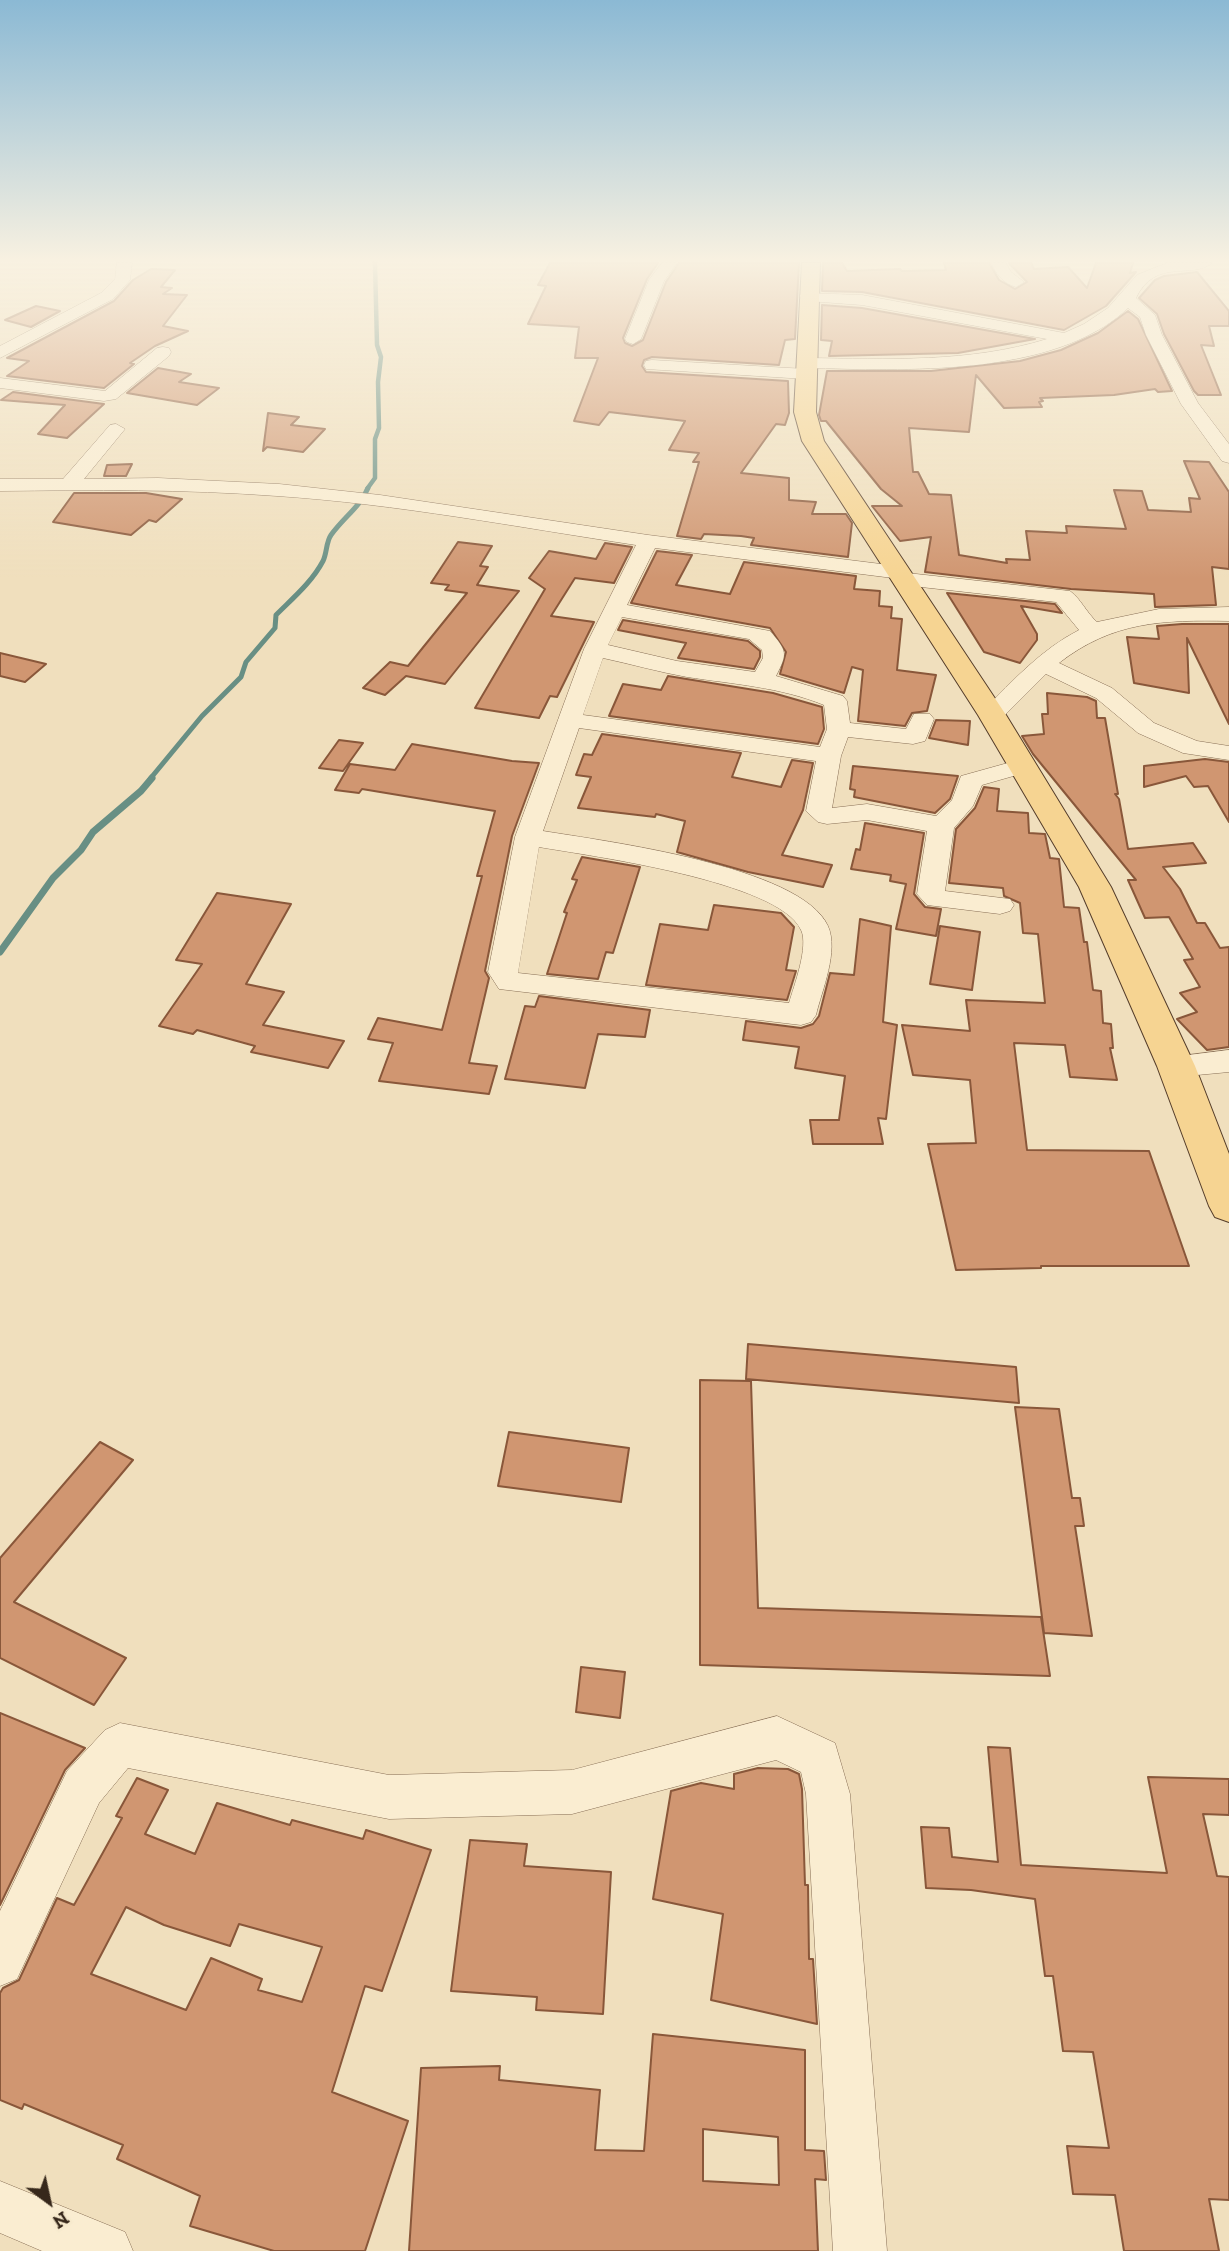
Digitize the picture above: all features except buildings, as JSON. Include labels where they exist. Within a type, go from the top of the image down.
[{"type":"main road","points":[[806,368],[806,412],[813,442],[992,715],[1095,887],[1176,1066],[1229,1206]]},
{"type":"street","points":[[0,383],[104,396],[110,395],[143,368]]},
{"type":"street","points":[[1173,368],[1200,415],[1229,457]]},
{"type":"street","points":[[68,485],[116,429]]},
{"type":"street","points":[[0,485],[218,486],[380,501],[648,541],[1062,596],[1070,601],[1072,610],[1093,631]]},
{"type":"street","points":[[528,837],[684,865],[752,885],[792,903],[814,926],[816,952],[801,1015],[509,982],[502,972],[528,837],[595,649],[648,541]]},
{"type":"street","points":[[613,609],[724,626],[762,636],[774,649],[774,659],[763,680]]},
{"type":"street","points":[[992,715],[1044,666],[1093,631],[1134,620],[1229,614]]},
{"type":"street","points":[[595,649],[687,670],[763,680],[821,694],[835,701],[839,729],[829,756],[819,810],[827,816],[867,813],[941,825]]},
{"type":"street","points":[[1044,666],[1104,693],[1146,728],[1192,748],[1229,753]]},
{"type":"street","points":[[839,729],[913,737],[922,719]]},
{"type":"street","points":[[569,720],[829,756]]},
{"type":"street","points":[[1000,905],[937,899],[931,894],[941,825],[956,813],[969,794],[970,780],[1022,766]]},
{"type":"street","points":[[1176,1066],[1229,1062]]},
{"type":"street","points":[[0,1962],[83,1787],[120,1745],[390,1797],[572,1792],[777,1738],[820,1758],[828,1794],[860,2251]]},
{"type":"street","points":[[0,2207],[106,2251]]},
{"type":"waterway","points":[[367,489],[375,478],[380,368]]},
{"type":"waterway","points":[[150,779],[202,716],[241,677],[246,662],[275,628],[276,615],[313,576],[323,561],[331,535],[361,501],[368,488]]},
{"type":"waterway","points":[[0,952],[53,878],[81,850],[93,832],[141,791],[152,778]]}]
